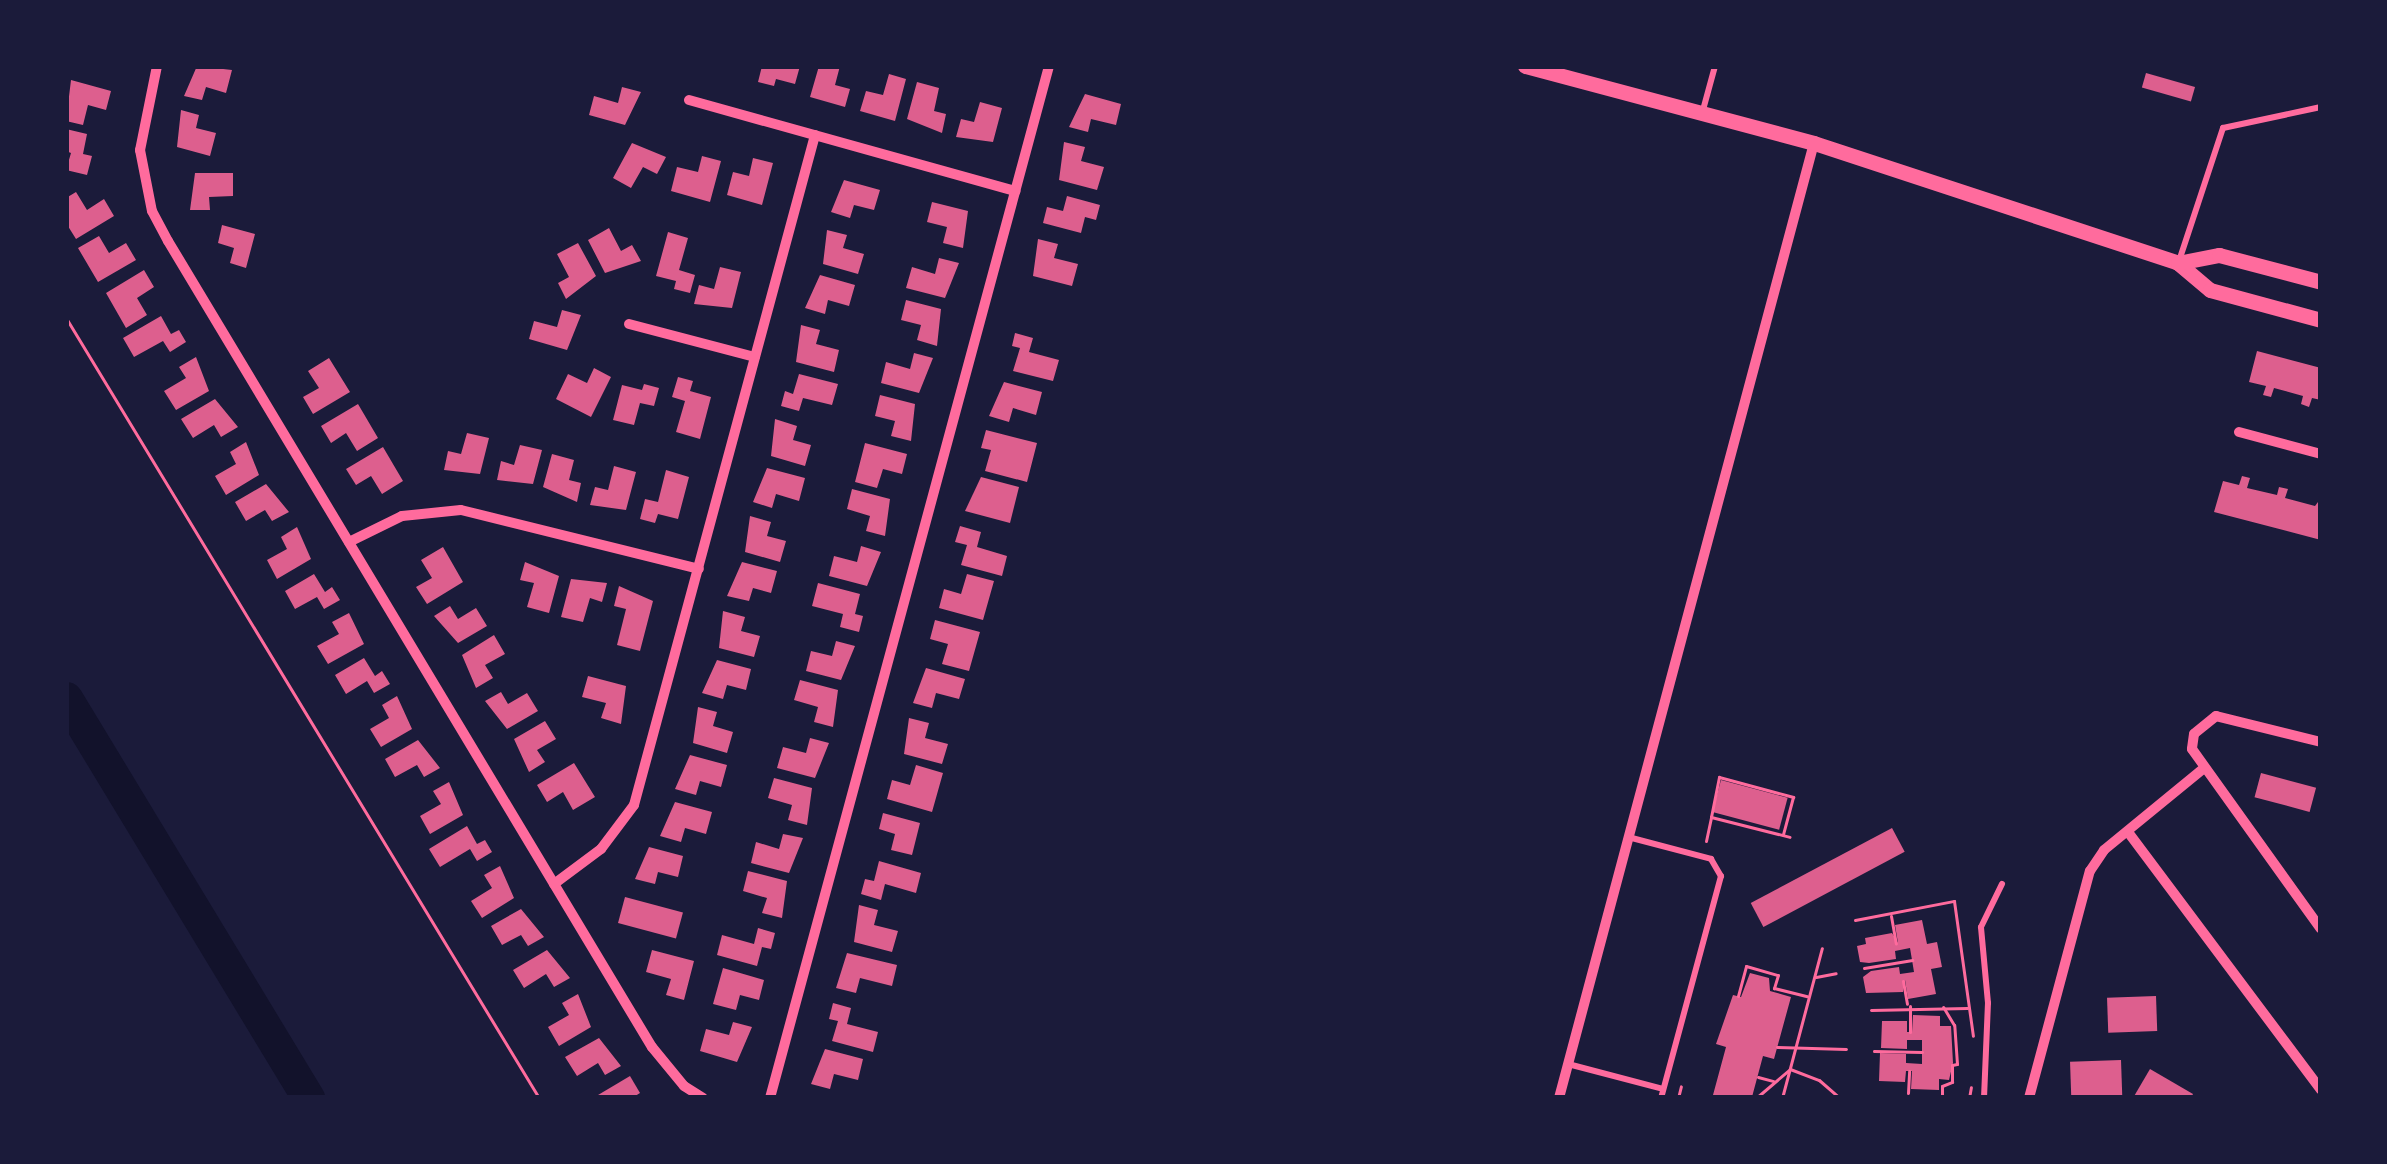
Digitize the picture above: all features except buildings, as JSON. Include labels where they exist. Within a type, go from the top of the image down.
[{"type":"main road","points":[[1526,66],[1814,143],[2178,262],[2210,290],[2321,320]]},
{"type":"main road","points":[[2178,262],[2219,255],[2321,282]]},
{"type":"street","points":[[157,66],[140,151],[152,212],[652,1047],[684,1085],[703,1098]]},
{"type":"street","points":[[770,1098],[1049,66]]},
{"type":"street","points":[[689,100],[1016,191]]},
{"type":"street","points":[[554,884],[601,849],[634,805],[815,135]]},
{"type":"street","points":[[1558,1098],[1814,143]]},
{"type":"street","points":[[629,324],[755,357]]},
{"type":"street","points":[[2239,431],[2321,454]]},
{"type":"street","points":[[349,542],[402,516],[461,510],[699,569]]},
{"type":"street","points":[[2321,742],[2216,716],[2194,734],[2192,749],[2321,929]]},
{"type":"street","points":[[2029,1098],[2090,871],[2104,850],[2204,770]]},
{"type":"street","points":[[2128,832],[2321,1090]]},
{"type":"lane","points":[[1702,113],[1715,66]]},
{"type":"lane","points":[[2178,262],[2223,128],[2321,107]]},
{"type":"lane","points":[[1568,1064],[1663,1094],[1721,876],[1712,860],[1628,837]]},
{"type":"lane","points":[[1984,1098],[1988,1040],[1981,927],[2002,884]]},
{"type":"path","points":[[66,318],[538,1098]]},
{"type":"path","points":[[1706,841],[1719,777],[1792,797],[1783,835]]},
{"type":"path","points":[[1712,817],[1790,837]]},
{"type":"path","points":[[1855,920],[1954,901],[1974,1044]]},
{"type":"path","points":[[1890,913],[1896,944]]},
{"type":"path","points":[[1782,1098],[1822,948]]},
{"type":"path","points":[[1864,968],[1912,960]]},
{"type":"path","points":[[1738,996],[1746,966],[1778,975],[1774,988],[1809,997]]},
{"type":"path","points":[[1814,978],[1836,974]]},
{"type":"path","points":[[1903,981],[1910,1032]]},
{"type":"path","points":[[1942,1007],[1957,1041],[1957,1064],[1942,1098]]},
{"type":"path","points":[[1871,1010],[1969,1008]]},
{"type":"path","points":[[1777,1047],[1846,1049]]},
{"type":"path","points":[[1874,1051],[1922,1052]]},
{"type":"path","points":[[1756,1098],[1790,1069]]},
{"type":"path","points":[[1790,1069],[1820,1080],[1840,1098]]},
{"type":"path","points":[[1908,1093],[1909,1071]]},
{"type":"path","points":[[1758,1077],[1775,1081]]},
{"type":"path","points":[[1969,1098],[1972,1084]]},
{"type":"path","points":[[1677,1097],[1681,1086]]},
{"type":"waterway","points":[[66,698],[308,1098]]}]
